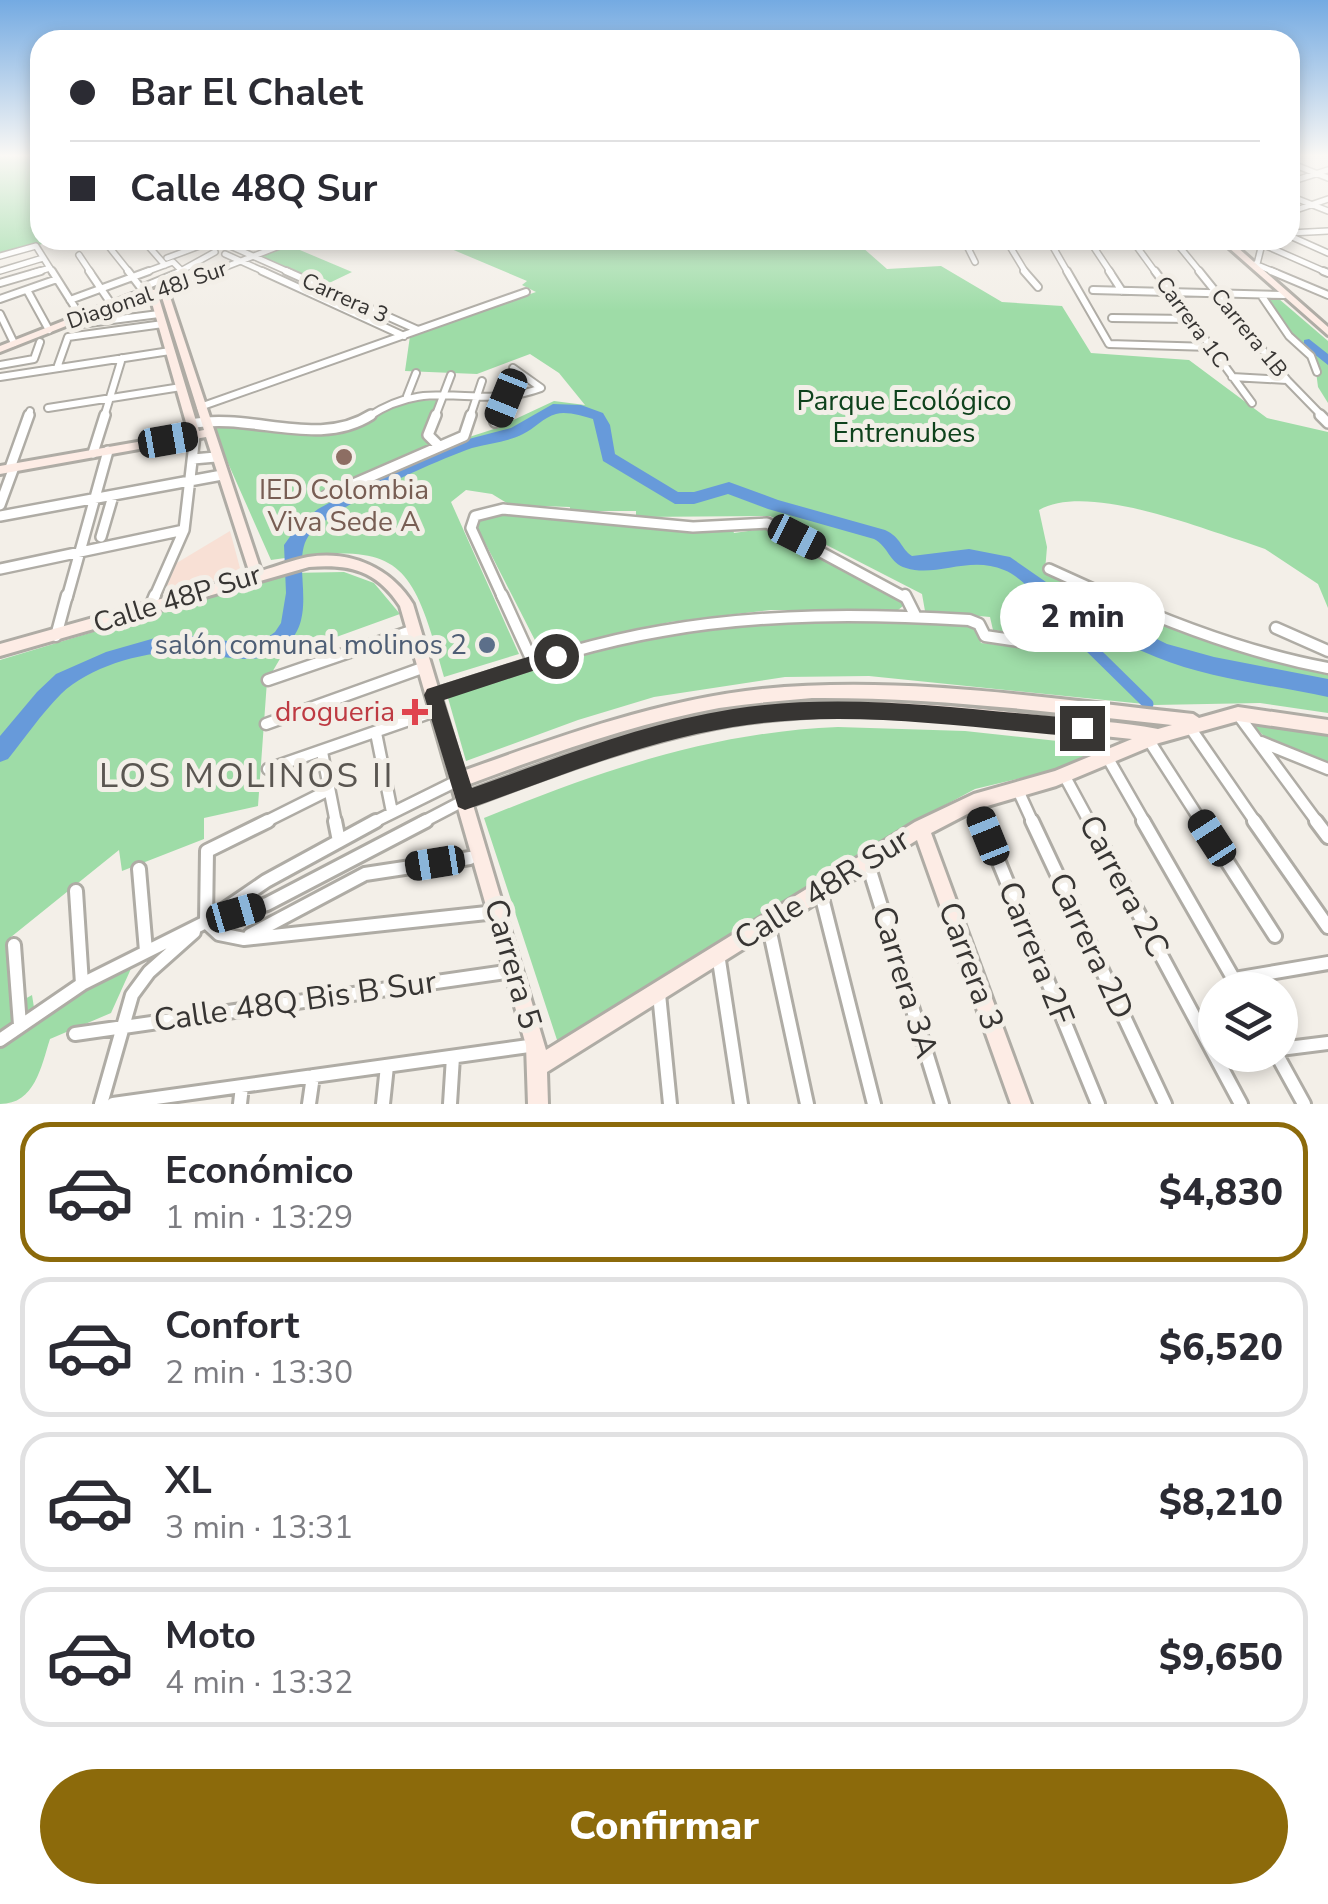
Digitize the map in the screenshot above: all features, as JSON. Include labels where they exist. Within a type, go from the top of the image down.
[{"type":"street","points":[[1300,233],[1326,232]]},
{"type":"street","points":[[1300,239],[1328,253]]},
{"type":"street","points":[[0,256],[30,248]]},
{"type":"street","points":[[39,250],[70,300],[77,321],[161,319]]},
{"type":"street","points":[[112,250],[132,277],[151,292],[200,407],[256,574]]},
{"type":"street","points":[[153,250],[182,272]]},
{"type":"street","points":[[70,300],[193,250]]},
{"type":"street","points":[[210,250],[214,252]]},
{"type":"street","name":"Carrera 3","points":[[239,250],[418,330]]},
{"type":"street","name":"Diagonal 48J Sur","points":[[0,349],[268,250]]},
{"type":"street","points":[[969,250],[975,262]]},
{"type":"street","points":[[1012,250],[1028,279],[1038,286]]},
{"type":"street","points":[[1056,250],[1109,344],[1211,348]]},
{"type":"street","points":[[1096,250],[1122,290]]},
{"type":"street","name":"Carrera 1C","points":[[1139,250],[1252,403]]},
{"type":"street","name":"Carrera 1B","points":[[1182,250],[1287,380],[1328,423]]},
{"type":"street","points":[[1236,250],[1326,327]]},
{"type":"street","points":[[1256,267],[1261,250]]},
{"type":"street","points":[[1280,250],[1328,274]]},
{"type":"street","points":[[151,292],[214,252]]},
{"type":"street","name":"Carrera 3","points":[[225,254],[404,336]]},
{"type":"street","points":[[79,255],[112,305]]},
{"type":"street","points":[[0,271],[44,258]]},
{"type":"street","points":[[1256,267],[1328,296]]},
{"type":"street","points":[[0,283],[50,268]]},
{"type":"street","points":[[0,299],[57,279]]},
{"type":"street","points":[[27,290],[49,330]]},
{"type":"street","points":[[1093,290],[1284,295]]},
{"type":"street","points":[[150,606],[184,530],[193,430],[151,292]]},
{"type":"street","points":[[200,407],[526,292]]},
{"type":"street","points":[[1261,295],[1289,336],[1312,356],[1316,372]]},
{"type":"street","points":[[0,314],[14,344]]},
{"type":"street","points":[[1112,318],[1190,319]]},
{"type":"street","points":[[57,368],[68,337],[161,319]]},
{"type":"street","points":[[0,365],[34,360],[40,342]]},
{"type":"street","points":[[0,377],[170,351]]},
{"type":"street","points":[[93,453],[122,358]]},
{"type":"street","points":[[14,375],[20,362]]},
{"type":"street","points":[[8,468],[193,430],[208,431],[221,418],[339,430],[407,396],[506,398],[538,390],[541,385],[513,368]]},
{"type":"street","points":[[407,396],[416,373]]},
{"type":"street","points":[[408,458],[428,435],[451,375]]},
{"type":"street","points":[[1232,377],[1287,380]]},
{"type":"street","points":[[326,496],[464,436],[482,381]]},
{"type":"street","points":[[48,408],[180,386]]},
{"type":"street","points":[[496,422],[506,398]]},
{"type":"street","points":[[0,506],[8,468],[30,411]]},
{"type":"street","points":[[428,435],[438,445]]},
{"type":"street","points":[[56,636],[108,450]]},
{"type":"street","points":[[192,459],[216,457]]},
{"type":"street","points":[[0,516],[222,475]]},
{"type":"street","points":[[101,537],[113,496]]},
{"type":"street","points":[[533,663],[472,528],[479,513],[503,509],[693,527],[762,523],[776,526],[904,592],[916,616]]},
{"type":"street","points":[[0,569],[184,530]]},
{"type":"street","name":"Calle 48P Sur","points":[[0,650],[282,567],[309,562],[356,563]]},
{"type":"street","name":"Carrera 5","points":[[356,563],[377,572],[406,604],[515,971],[537,1056],[538,1104]]},
{"type":"street","points":[[1049,569],[1152,616],[1324,668]]},
{"type":"street","points":[[268,769],[376,733],[436,702],[533,663],[620,639],[710,624],[820,615],[916,616],[976,622],[984,636],[1032,643]]},
{"type":"street","points":[[1276,628],[1328,651]]},
{"type":"street","points":[[268,680],[414,630]]},
{"type":"street","points":[[266,724],[425,666]]},
{"type":"street","points":[[102,1104],[138,984],[206,922],[266,881],[459,780],[623,725],[708,704],[764,696],[886,692],[1195,724],[1328,927]]},
{"type":"street","points":[[0,1040],[82,984],[206,922],[267,904],[465,800],[645,736],[770,713],[924,713],[1153,737],[1275,936]]},
{"type":"street","points":[[1238,714],[1328,728]]},
{"type":"street","points":[[1238,714],[1328,836]]},
{"type":"street","name":"Calle 48R Sur","points":[[112,1104],[170,1100],[242,1086],[453,1057],[537,1056],[658,991],[921,828],[974,802],[1064,775],[1153,737],[1238,714]]},
{"type":"street","points":[[376,733],[392,812]]},
{"type":"street","points":[[1258,741],[1328,769]]},
{"type":"street","points":[[322,752],[339,841]]},
{"type":"street","points":[[1106,755],[1231,972]]},
{"type":"street","name":"Carrera 2C","points":[[1064,775],[1240,1104]]},
{"type":"street","name":"Carrera 2D","points":[[1017,788],[1165,1104]]},
{"type":"street","points":[[329,790],[207,852],[206,922],[219,934],[244,939],[498,911]]},
{"type":"street","name":"Carrera 2F","points":[[974,802],[1098,1104]]},
{"type":"street","name":"Carrera 3","points":[[921,828],[1020,1104]]},
{"type":"street","points":[[244,939],[365,874],[470,858]]},
{"type":"street","name":"Carrera 3A","points":[[867,861],[942,1104]]},
{"type":"street","points":[[139,869],[146,951]]},
{"type":"street","points":[[820,890],[874,1104]]},
{"type":"street","points":[[76,891],[82,984]]},
{"type":"street","points":[[768,922],[807,1104]]},
{"type":"street","points":[[14,946],[20,1024]]},
{"type":"street","points":[[718,954],[741,1104]]},
{"type":"street","points":[[1291,972],[1328,963]]},
{"type":"street","name":"Calle 48Q Bis B Sur","points":[[75,1034],[123,1024],[515,971]]},
{"type":"street","points":[[658,991],[670,1104]]},
{"type":"street","points":[[1298,1049],[1328,1043]]},
{"type":"street","points":[[450,1104],[453,1057]]},
{"type":"street","points":[[384,1104],[387,1066]]},
{"type":"street","points":[[1289,1072],[1304,1104]]},
{"type":"street","points":[[309,1104],[313,1076]]},
{"type":"street","points":[[240,1104],[242,1086]]},
{"type":"shaded area","points":[[230,531],[240,568],[219,580],[164,595],[175,564]]},
{"type":"green space","points":[[0,209],[30,209],[30,247],[0,256]]},
{"type":"green space","points":[[275,250],[300,250],[352,272],[325,285],[260,256]]},
{"type":"green space","name":"Parque Ecológico Entrenubes","points":[[454,250],[865,250],[887,269],[941,266],[1002,302],[1062,306],[1091,353],[1189,360],[1267,418],[1328,432],[1328,608],[1318,584],[1265,549],[1245,542],[1112,504],[1084,501],[1039,510],[1047,547],[1045,571],[1105,603],[1284,665],[1328,675],[1328,713],[1260,703],[1154,705],[869,676],[785,677],[654,697],[466,761],[448,698],[579,656],[661,636],[774,623],[927,620],[928,624],[975,627],[981,643],[1031,648],[1029,635],[993,630],[990,617],[925,611],[922,594],[770,516],[636,517],[636,511],[570,511],[570,507],[510,505],[492,494],[466,490],[451,502],[519,654],[444,677],[421,605],[409,582],[394,566],[374,557],[348,554],[271,560],[212,427],[230,421],[336,434],[401,401],[438,400],[423,433],[435,448],[494,429],[554,401],[585,405],[559,373],[530,354],[477,374],[405,371],[410,336],[536,292],[522,285],[527,281]]},
{"type":"green space","points":[[1266,299],[1279,299],[1328,341],[1328,403],[1318,387],[1314,356],[1288,331]]},
{"type":"green space","points":[[503,513],[732,528],[734,533],[769,528],[901,597],[904,605],[897,611],[771,610],[670,622],[541,652],[477,527],[481,519]]},
{"type":"green space","points":[[344,572],[374,583],[400,614],[281,657],[267,681],[258,806],[204,818],[204,839],[122,871],[119,850],[11,937],[14,1005],[32,995],[36,1020],[134,962],[111,1013],[50,1039],[29,1091],[21,1098],[0,1104],[0,660],[289,573]]},
{"type":"green space","points":[[1253,721],[1328,736],[1328,763],[1274,743]]},
{"type":"green space","points":[[838,727],[965,731],[1113,747],[1067,767],[975,789],[897,831],[559,1046],[484,818],[657,757],[746,737]]},
{"type":"waterway","points":[[1309,343],[1328,361]]},
{"type":"waterway","points":[[0,752],[54,688],[73,674],[99,663],[141,649],[169,645],[242,651],[269,647],[281,638],[294,610],[293,545],[305,528],[324,513],[389,478],[466,445],[516,432],[553,409],[581,410],[598,416],[608,457],[675,498],[694,498],[729,488],[774,505],[879,534],[892,541],[899,556],[908,562],[920,564],[969,556],[1010,564],[1052,596],[1163,651],[1328,688]]},
{"type":"waterway","points":[[1030,578],[1038,596]]},
{"type":"waterway","points":[[1038,596],[1148,704]]},
{"type":"place","name":"IED Colombia Viva Sede A","points":[[344,457]]},
{"type":"place","name":"salón comunal molinos 2","points":[[487,645]]},
{"type":"place","name":"drogueria","points":[[415,712]]},
{"type":"district","name":"LOS MOLINOS II","points":[[247,775]]},
{"type":"route","points":[[556,656],[433,695],[465,800],[645,736],[770,713],[924,713],[1082,728]]}]
